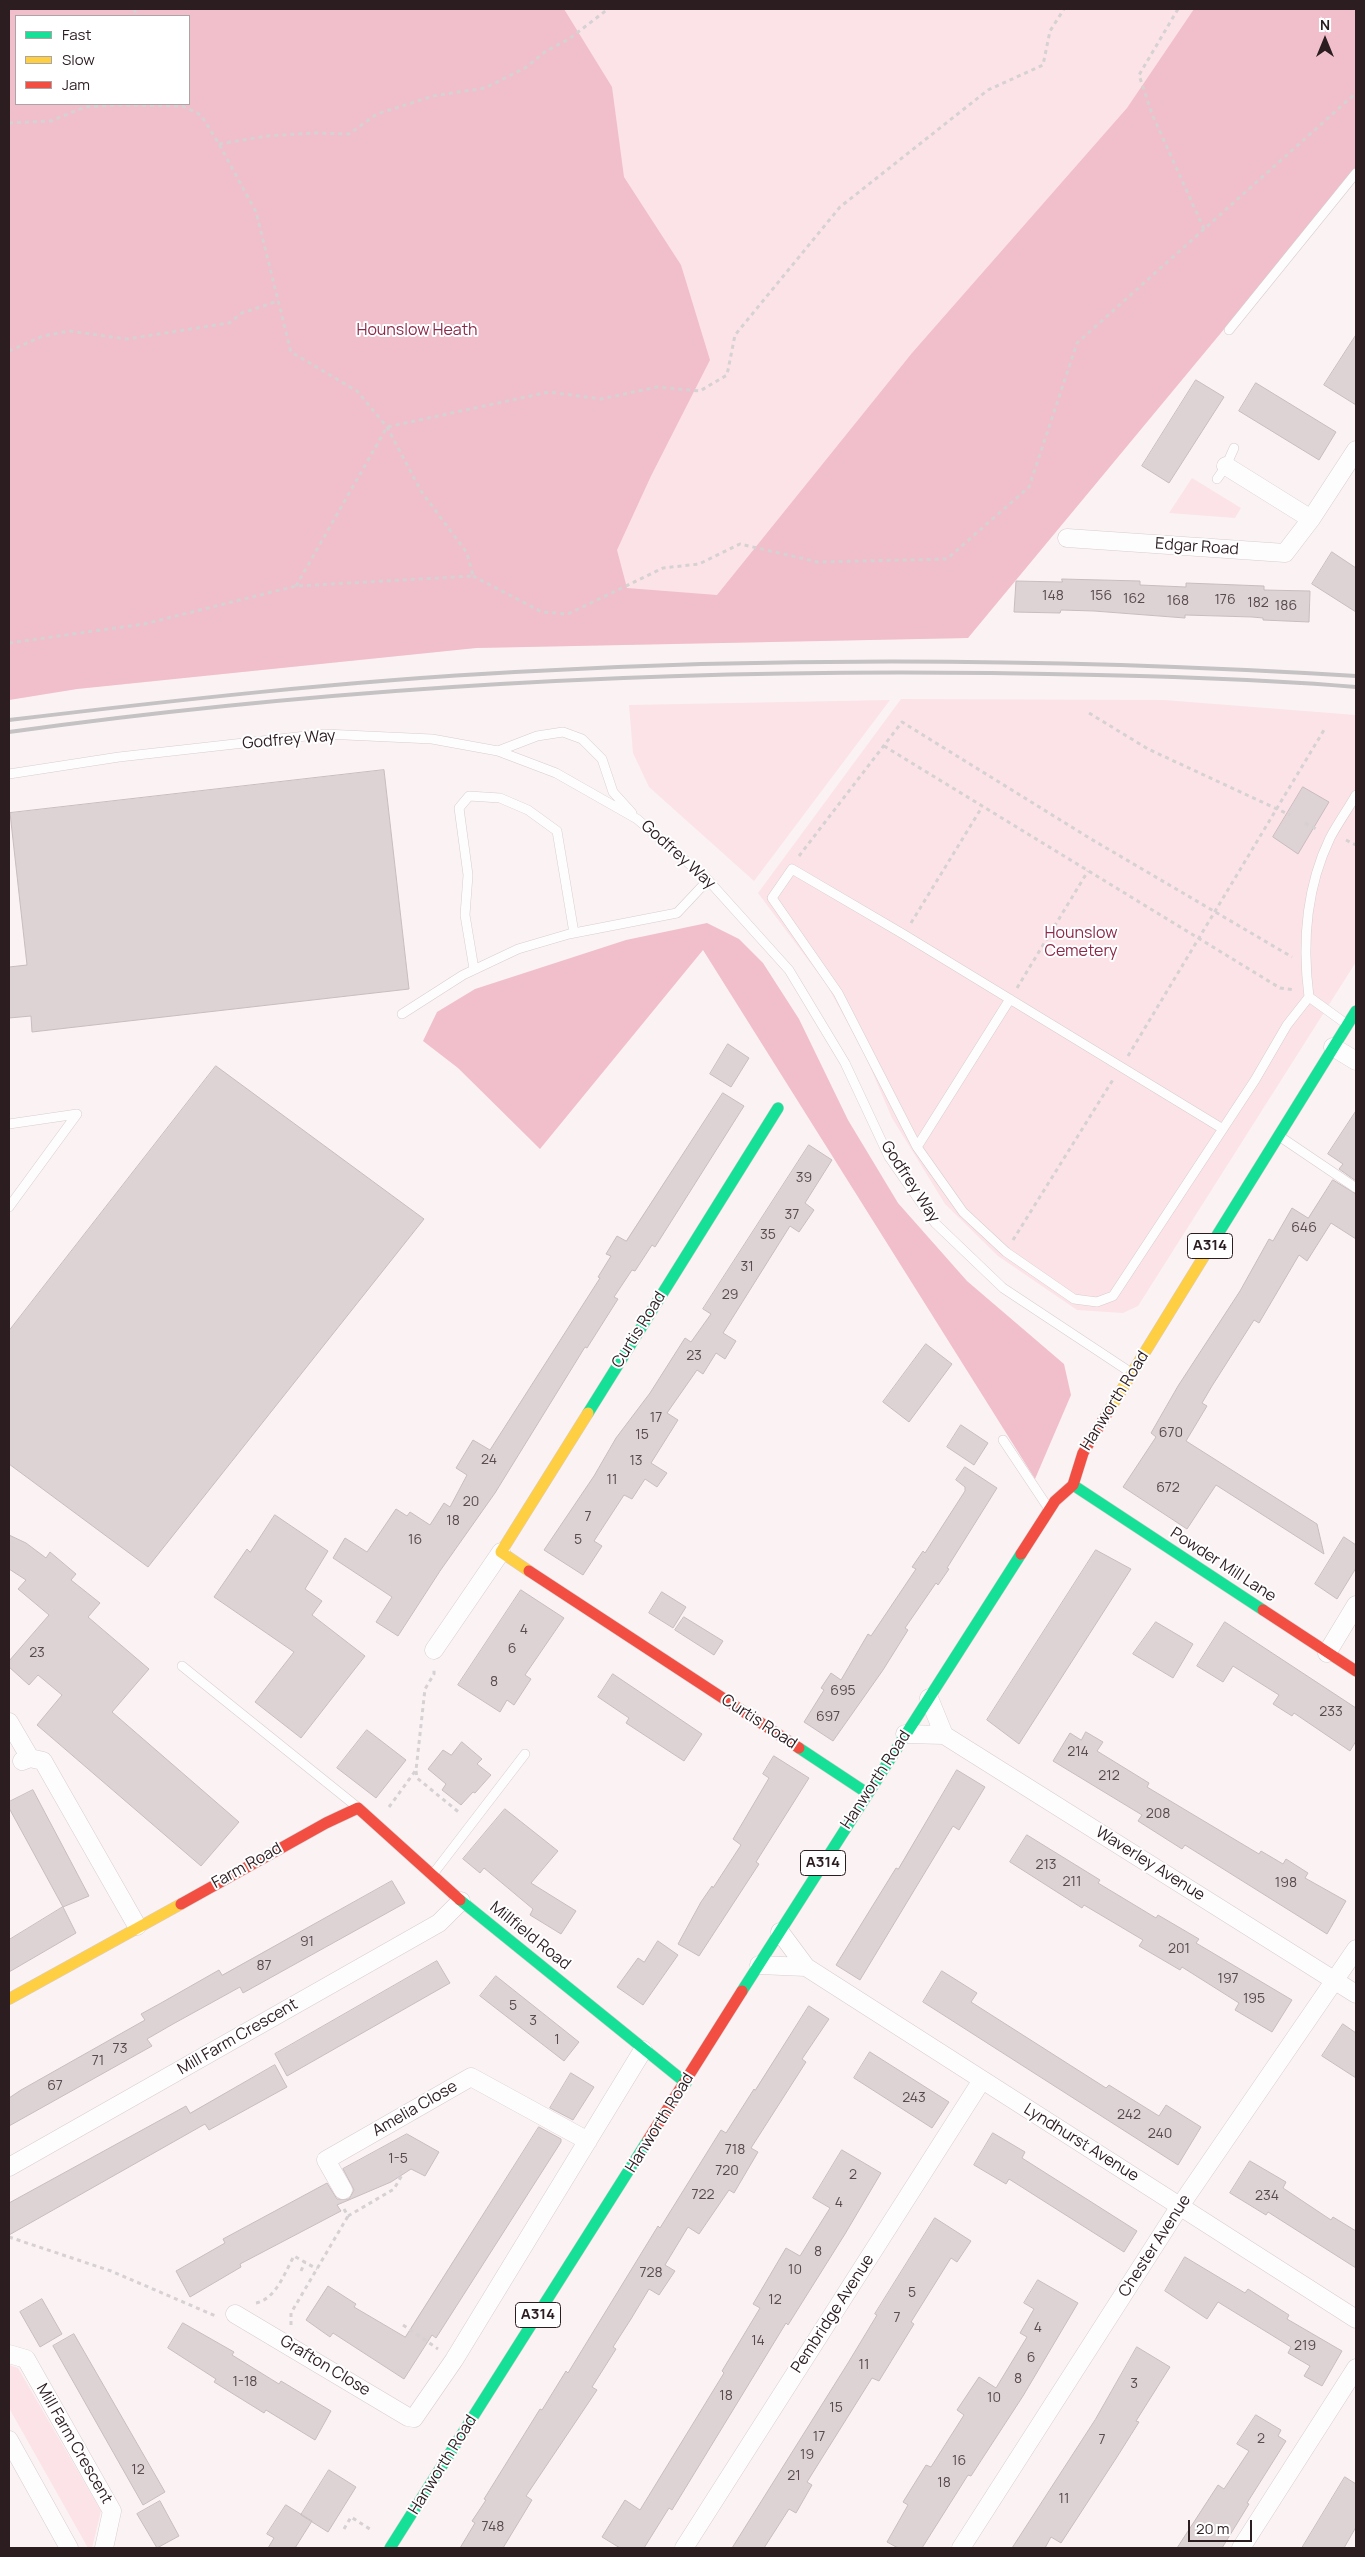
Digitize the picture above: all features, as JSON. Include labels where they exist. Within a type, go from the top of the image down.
[{"type":"street","name":"Edgar Road","points":[[1067,538],[1285,553],[1351,472],[1356,450]]},
{"type":"street","points":[[1222,472],[1311,519]]},
{"type":"street","name":"Hanworth Road","points":[[391,2546],[867,1793],[1050,1509],[1073,1485],[1082,1452],[1133,1373],[1277,1135],[1356,1011]]},
{"type":"street","points":[[1333,1047],[1356,1062]]},
{"type":"street","name":"Curtis Road","points":[[434,1650],[500,1552],[778,1108]]},
{"type":"street","name":"Powder Mill Lane","points":[[1073,1485],[1356,1671]]},
{"type":"street","name":"Curtis Road","points":[[500,1552],[867,1793]]},
{"type":"street","points":[[1327,1653],[1356,1605]]},
{"type":"street","points":[[905,1734],[944,1735],[929,1698]]},
{"type":"street","points":[[9,1722],[26,1760],[43,1761],[137,1926]]},
{"type":"street","name":"Waverley Avenue","points":[[944,1735],[1356,1994]]},
{"type":"street","name":"Millfield Road","points":[[358,1808],[461,1901],[643,2050],[686,2082]]},
{"type":"street","name":"Farm Road","points":[[9,1999],[137,1926],[326,1823],[358,1808]]},
{"type":"street","name":"Mill Farm Crescent","points":[[9,2167],[439,1923],[461,1901]]},
{"type":"street","name":"Lyndhurst Avenue","points":[[780,1932],[806,1968],[1356,2319]]},
{"type":"street","name":"Chester Avenue","points":[[961,2548],[1180,2206],[1336,1981],[1356,1949]]},
{"type":"street","name":"Lyndhurst Avenue","points":[[759,1965],[806,1968]]},
{"type":"street","points":[[588,2141],[643,2050]]},
{"type":"street","name":"Amelia Close","points":[[344,2190],[326,2160],[471,2077],[588,2141]]},
{"type":"street","name":"Pembridge Avenue","points":[[684,2548],[982,2080]]},
{"type":"street","name":"Grafton Close","points":[[242,2309],[408,2417],[414,2418],[454,2360],[588,2141]]},
{"type":"street","name":"Mill Farm Crescent","points":[[9,2354],[26,2359],[112,2511],[104,2548]]},
{"type":"street","points":[[1241,2548],[1356,2368]]},
{"type":"street","points":[[9,2440],[69,2548]]},
{"type":"lane","points":[[1229,330],[1356,174]]},
{"type":"lane","points":[[1222,472],[1234,448]]},
{"type":"lane","points":[[498,751],[537,736],[563,732],[582,740],[602,759],[613,792],[638,819]]},
{"type":"lane","name":"Godfrey Way","points":[[9,774],[119,757],[324,734],[432,740],[498,751],[556,773],[638,819],[708,880],[789,970],[845,1063],[889,1157],[935,1224],[1003,1288],[1133,1373]]},
{"type":"lane","points":[[1223,1129],[904,934],[792,869],[772,898],[838,993],[917,1147],[963,1212],[1006,1252],[1074,1299],[1097,1302],[1112,1296],[1223,1129],[1255,1080],[1287,1025],[1308,995],[1306,924],[1315,877],[1331,838],[1356,795]]},
{"type":"lane","points":[[474,969],[465,914],[468,876],[459,808],[469,796],[500,798],[528,810],[557,831],[574,933]]},
{"type":"lane","points":[[402,1014],[474,969],[518,949],[574,933],[677,913],[708,880]]},
{"type":"lane","points":[[1308,995],[1347,1025]]},
{"type":"lane","points":[[917,1147],[1010,999]]},
{"type":"lane","points":[[9,1124],[77,1114],[9,1207]]},
{"type":"lane","points":[[1277,1135],[1356,1188]]},
{"type":"lane","points":[[1003,1440],[1050,1509]]},
{"type":"lane","points":[[182,1666],[358,1808]]},
{"type":"lane","points":[[432,1874],[524,1754]]},
{"type":"path","points":[[219,144],[316,132],[349,134],[376,114],[433,96],[485,88],[525,68],[608,9]]},
{"type":"path","points":[[296,586],[387,427],[549,392],[601,398],[657,387],[700,391],[727,375],[735,335],[840,207],[988,90],[1043,65],[1050,31],[1064,9]]},
{"type":"path","points":[[1178,9],[1139,75],[1152,114],[1204,229]]},
{"type":"path","points":[[9,643],[144,624],[296,586],[473,576],[542,612],[568,614],[663,568],[699,564],[740,544],[818,562],[947,559],[1029,487],[1077,343],[1356,93]]},
{"type":"path","points":[[9,123],[51,121],[85,107],[119,105],[178,105],[200,115],[219,144],[256,212],[291,352],[356,391],[387,427],[421,491],[467,553],[473,576]]},
{"type":"path","points":[[9,351],[43,336],[69,331],[127,338],[229,323],[242,313],[278,300]]},
{"type":"path","points":[[1089,713],[1148,749],[1290,815]]},
{"type":"path","points":[[792,869],[799,856],[902,722],[1214,912],[1306,965]]},
{"type":"path","points":[[1006,1252],[1199,939],[1324,730]]},
{"type":"path","points":[[884,746],[1280,988],[1308,995]]},
{"type":"path","points":[[904,934],[982,807]]},
{"type":"path","points":[[1010,999],[1088,871]]},
{"type":"path","points":[[434,1650],[434,1674],[425,1689],[416,1770],[417,1778],[472,1823]]},
{"type":"path","points":[[377,1825],[416,1770]]},
{"type":"path","points":[[293,2332],[290,2321],[291,2313],[348,2216]]},
{"type":"path","points":[[9,2238],[111,2271],[229,2322],[242,2309],[269,2297],[294,2256],[317,2269]]},
{"type":"path","points":[[301,2271],[305,2262]]},
{"type":"path","points":[[403,2325],[443,2352]]},
{"type":"path","points":[[344,2529],[351,2517],[391,2546]]},
{"type":"green space","name":"Hounslow Heath","points":[[9,9],[1356,9],[968,638],[476,648],[77,689],[9,700]]},
{"type":"green space","name":"Hounslow Heath","points":[[9,9],[564,9],[612,87],[624,177],[681,265],[710,360],[651,476],[617,550],[627,588],[717,595],[912,353],[1127,108],[1194,9],[1356,9],[1356,170],[968,638],[476,648],[77,689],[9,700]]},
{"type":"green space","points":[[1192,478],[1241,508],[1235,518],[1169,513]]},
{"type":"green space","name":"Hounslow Cemetery","points":[[901,699],[1164,700],[1356,715],[1356,962],[1138,1306],[1123,1313],[1077,1310],[998,1256],[945,1204],[892,1118],[865,1055],[827,985],[758,893]]},
{"type":"green space","points":[[890,700],[754,881],[649,787],[633,753],[629,705]]},
{"type":"green space","points":[[707,923],[739,939],[763,963],[799,1019],[848,1120],[898,1203],[967,1281],[1064,1364],[1071,1395],[1035,1479],[703,950],[540,1149],[458,1068],[423,1041],[437,1012],[475,989],[626,940]]},
{"type":"green space","points":[[9,2365],[18,2368],[101,2511],[92,2548],[88,2548],[9,2408]]},
{"type":"building","points":[[1356,335],[1356,405],[1324,385]]},
{"type":"building","points":[[1196,380],[1224,397],[1169,483],[1142,466]]},
{"type":"building","points":[[1256,383],[1336,432],[1319,460],[1239,411]]},
{"type":"building","points":[[1332,552],[1356,568],[1356,612],[1312,584]]},
{"type":"building","points":[[1062,579],[1140,581],[1140,585],[1186,587],[1186,583],[1264,586],[1264,590],[1310,591],[1309,622],[1263,620],[1263,618],[1252,617],[1185,615],[1185,618],[1094,611],[1061,610],[1060,613],[1014,612],[1016,581],[1062,582]]},
{"type":"building","points":[[384,770],[409,989],[32,1032],[31,1016],[9,1018],[9,967],[27,965],[10,813]]},
{"type":"building","points":[[1303,787],[1329,802],[1298,854],[1273,837]]},
{"type":"building","points":[[728,1044],[749,1058],[731,1087],[710,1074]]},
{"type":"building","points":[[216,1066],[424,1219],[148,1567],[9,1464],[9,1331]]},
{"type":"building","points":[[723,1093],[744,1106],[655,1247],[652,1245],[635,1271],[632,1270],[614,1297],[618,1299],[587,1348],[585,1347],[495,1493],[440,1571],[398,1636],[376,1622],[392,1597],[333,1558],[345,1538],[367,1552],[396,1509],[407,1516],[410,1512],[430,1525],[444,1503],[450,1507],[467,1475],[456,1468],[473,1440],[490,1450],[600,1278],[598,1277],[611,1256],[606,1254],[617,1236],[626,1241]]},
{"type":"building","points":[[1356,1111],[1356,1181],[1339,1169],[1343,1164],[1328,1154]]},
{"type":"building","points":[[809,1145],[832,1160],[805,1203],[814,1210],[799,1232],[790,1226],[723,1333],[736,1341],[725,1359],[716,1353],[703,1374],[697,1370],[667,1413],[678,1420],[651,1463],[667,1473],[657,1487],[645,1479],[632,1499],[624,1495],[594,1541],[602,1546],[583,1575],[544,1550],[594,1476],[616,1438],[650,1393],[685,1338],[691,1342],[711,1314],[703,1309]]},
{"type":"building","points":[[1333,1180],[1356,1194],[1356,1239],[1331,1223],[1307,1261],[1299,1255],[1259,1323],[1254,1320],[1212,1386],[1202,1403],[1207,1406],[1186,1441],[1317,1524],[1324,1554],[1216,1485],[1187,1529],[1123,1487],[1156,1437],[1151,1433],[1178,1386],[1240,1291],[1269,1239],[1273,1241],[1292,1208],[1308,1218]]},
{"type":"building","points":[[926,1344],[952,1364],[909,1422],[883,1402]]},
{"type":"building","points":[[961,1425],[988,1443],[974,1465],[947,1447]]},
{"type":"building","points":[[965,1467],[997,1488],[947,1568],[949,1569],[938,1585],[936,1583],[905,1628],[908,1630],[883,1670],[833,1741],[804,1722],[824,1690],[821,1688],[831,1673],[841,1680],[868,1634],[871,1636],[916,1569],[912,1567],[923,1551],[925,1553],[965,1491],[965,1487],[956,1480]]},
{"type":"building","points":[[275,1515],[328,1551],[305,1589],[322,1601],[312,1615],[365,1656],[301,1738],[255,1702],[294,1652],[214,1597],[247,1549],[250,1552]]},
{"type":"building","points":[[9,1535],[26,1543],[46,1558],[50,1552],[76,1574],[71,1580],[100,1603],[88,1617],[149,1669],[112,1712],[239,1822],[201,1866],[37,1725],[62,1695],[38,1675],[29,1685],[9,1667],[9,1661],[49,1615],[18,1589],[26,1580],[9,1569]]},
{"type":"building","points":[[1344,1537],[1356,1545],[1356,1568],[1337,1599],[1315,1584]]},
{"type":"building","points":[[1096,1550],[1131,1569],[1019,1744],[987,1720]]},
{"type":"building","points":[[521,1590],[564,1618],[525,1675],[531,1679],[514,1705],[507,1700],[500,1712],[458,1685]]},
{"type":"building","points":[[662,1592],[686,1607],[673,1628],[649,1613]]},
{"type":"building","points":[[684,1617],[723,1641],[714,1655],[675,1630]]},
{"type":"building","points":[[1156,1622],[1193,1644],[1173,1678],[1133,1654]]},
{"type":"building","points":[[1225,1622],[1356,1708],[1356,1741],[1350,1751],[1294,1713],[1292,1716],[1273,1704],[1279,1695],[1233,1666],[1223,1682],[1197,1666]]},
{"type":"building","points":[[613,1674],[702,1734],[684,1761],[626,1723],[629,1718],[598,1697]]},
{"type":"building","points":[[367,1730],[406,1760],[376,1798],[337,1768]]},
{"type":"building","points":[[1086,1732],[1103,1742],[1097,1751],[1149,1783],[1147,1787],[1259,1854],[1261,1851],[1283,1864],[1286,1859],[1308,1873],[1305,1878],[1346,1901],[1327,1934],[1185,1845],[1182,1849],[1138,1821],[1142,1815],[1053,1761],[1070,1733],[1081,1740]]},
{"type":"building","points":[[462,1742],[482,1759],[477,1764],[491,1775],[461,1805],[442,1790],[446,1784],[428,1769],[443,1750],[451,1755]]},
{"type":"building","points":[[774,1756],[809,1778],[756,1862],[759,1864],[699,1956],[678,1944],[701,1902],[712,1886],[713,1888],[741,1845],[733,1839],[769,1778],[763,1774]]},
{"type":"building","points":[[957,1770],[985,1787],[959,1830],[953,1826],[860,1980],[836,1965],[896,1868],[898,1869]]},
{"type":"building","points":[[33,1790],[89,1896],[63,1907],[9,1808],[9,1802]]},
{"type":"building","points":[[505,1809],[558,1851],[531,1883],[576,1911],[561,1934],[530,1915],[533,1909],[484,1868],[480,1873],[463,1859]]},
{"type":"building","points":[[1027,1835],[1100,1880],[1098,1883],[1156,1918],[1158,1915],[1199,1939],[1196,1943],[1292,2000],[1272,2032],[1235,2010],[1239,2003],[1182,1967],[1180,1970],[1139,1946],[1143,1940],[1084,1905],[1082,1908],[1010,1862]]},
{"type":"building","points":[[392,1881],[405,1903],[243,1993],[240,1987],[173,2024],[147,2039],[152,2046],[9,2126],[9,2098],[21,2090],[145,2020],[141,2014],[219,1970],[222,1975]]},
{"type":"building","points":[[63,1907],[76,1933],[9,1972],[9,1940]]},
{"type":"building","points":[[658,1941],[678,1955],[643,2005],[617,1987],[638,1958],[644,1962]]},
{"type":"building","points":[[437,1961],[450,1983],[287,2076],[275,2054]]},
{"type":"building","points":[[942,1971],[977,1993],[971,2002],[1106,2088],[1109,2085],[1159,2116],[1166,2105],[1201,2127],[1178,2165],[923,2002]]},
{"type":"building","points":[[496,1976],[579,2042],[564,2061],[480,1996]]},
{"type":"building","points":[[809,2006],[829,2019],[802,2059],[806,2062],[751,2148],[758,2152],[734,2193],[729,2190],[699,2234],[688,2227],[665,2265],[675,2271],[659,2295],[649,2289],[613,2347],[616,2349],[592,2387],[597,2390],[526,2496],[532,2500],[503,2548],[460,2548],[475,2523],[472,2521],[486,2500],[484,2499],[540,2409],[542,2410],[566,2371],[568,2373],[658,2226],[660,2228],[721,2130],[726,2133]]},
{"type":"building","points":[[1343,2024],[1356,2033],[1356,2078],[1322,2056]]},
{"type":"building","points":[[870,2052],[949,2102],[932,2128],[854,2078]]},
{"type":"building","points":[[275,2065],[287,2087],[209,2130],[205,2124],[9,2235],[9,2203],[186,2106],[190,2113]]},
{"type":"building","points":[[571,2073],[594,2087],[573,2120],[550,2108]]},
{"type":"building","points":[[539,2127],[561,2139],[561,2142],[436,2338],[432,2335],[404,2379],[333,2333],[330,2337],[306,2320],[328,2286],[356,2304],[354,2307],[405,2337]]},
{"type":"building","points":[[993,2133],[1025,2152],[1022,2158],[1137,2231],[1124,2252],[1009,2179],[1006,2184],[974,2165]]},
{"type":"building","points":[[407,2134],[439,2152],[425,2176],[411,2169],[391,2182],[337,2205],[341,2211],[240,2264],[241,2267],[190,2297],[176,2271],[225,2243],[223,2239],[327,2183],[337,2199],[349,2199],[354,2190],[343,2169]]},
{"type":"building","points":[[842,2150],[881,2173],[788,2325],[786,2323],[672,2510],[669,2508],[644,2548],[620,2548],[602,2537],[625,2500],[640,2510],[724,2373],[722,2371],[760,2308],[753,2304],[786,2248],[800,2256],[830,2208],[813,2198]]},
{"type":"building","points":[[1250,2161],[1286,2182],[1283,2188],[1331,2220],[1333,2217],[1356,2231],[1356,2268],[1268,2212],[1266,2215],[1230,2193]]},
{"type":"building","points":[[935,2218],[971,2241],[957,2262],[951,2258],[911,2322],[914,2324],[879,2381],[872,2378],[807,2482],[812,2485],[796,2513],[789,2509],[764,2548],[732,2548],[848,2363],[877,2315],[875,2314]]},
{"type":"building","points":[[1185,2257],[1245,2293],[1248,2289],[1289,2315],[1287,2319],[1342,2351],[1322,2386],[1304,2376],[1310,2366],[1288,2353],[1291,2347],[1218,2302],[1207,2319],[1165,2291]]},
{"type":"building","points":[[1038,2280],[1078,2303],[1023,2396],[971,2476],[968,2475],[922,2548],[898,2548],[887,2542],[908,2505],[903,2502],[926,2465],[931,2467],[964,2415],[957,2410],[979,2377],[996,2388],[1027,2337],[1020,2333],[1034,2309],[1024,2303]]},
{"type":"building","points":[[42,2299],[62,2334],[40,2347],[20,2312]]},
{"type":"building","points":[[183,2323],[234,2352],[232,2355],[279,2384],[281,2381],[331,2411],[315,2440],[266,2410],[264,2413],[214,2382],[216,2379],[168,2348]]},
{"type":"building","points":[[74,2334],[165,2492],[143,2505],[53,2346]]},
{"type":"building","points":[[1137,2347],[1170,2367],[1136,2421],[1139,2422],[1061,2543],[1051,2537],[1045,2548],[1012,2548],[1095,2420]]},
{"type":"building","points":[[1256,2415],[1281,2430],[1278,2436],[1286,2441],[1247,2503],[1249,2504],[1222,2548],[1177,2548],[1218,2485],[1224,2489],[1249,2451],[1237,2444]]},
{"type":"building","points":[[329,2470],[356,2487],[328,2532],[301,2515]]},
{"type":"building","points":[[1345,2477],[1356,2484],[1356,2527],[1344,2548],[1302,2548]]},
{"type":"building","points":[[160,2501],[179,2536],[157,2548],[137,2514]]},
{"type":"building","points":[[286,2505],[312,2521],[295,2548],[268,2548],[274,2538],[267,2534]]},
{"type":"railway","points":[[9,720],[198,698],[325,686],[515,672],[726,663],[1041,663],[1251,670],[1356,676]]},
{"type":"railway","points":[[9,732],[253,703],[498,684],[621,678],[744,674],[990,673],[1219,679],[1356,687]]},
{"type":"traffic: fast","points":[[1211,1245],[1356,1011]]},
{"type":"traffic: fast","points":[[588,1413],[778,1108]]},
{"type":"traffic: fast","points":[[1073,1485],[1263,1610]]},
{"type":"traffic: fast","points":[[742,1991],[1021,1554]]},
{"type":"traffic: fast","points":[[799,1748],[867,1793]]},
{"type":"traffic: fast","points":[[460,1900],[686,2083]]},
{"type":"traffic: fast","points":[[390,2548],[648,2140]]},
{"type":"traffic: slow","points":[[1108,1412],[1211,1245]]},
{"type":"traffic: slow","points":[[529,1571],[501,1552],[588,1413]]},
{"type":"traffic: slow","points":[[9,1999],[181,1904]]},
{"type":"traffic: jam","points":[[1021,1554],[1055,1501],[1073,1485],[1083,1453],[1108,1412]]},
{"type":"traffic: jam","points":[[529,1571],[799,1748]]},
{"type":"traffic: jam","points":[[1263,1610],[1356,1671]]},
{"type":"traffic: jam","points":[[181,1904],[326,1823],[358,1808],[460,1900]]},
{"type":"traffic: jam","points":[[648,2140],[742,1991]]}]
